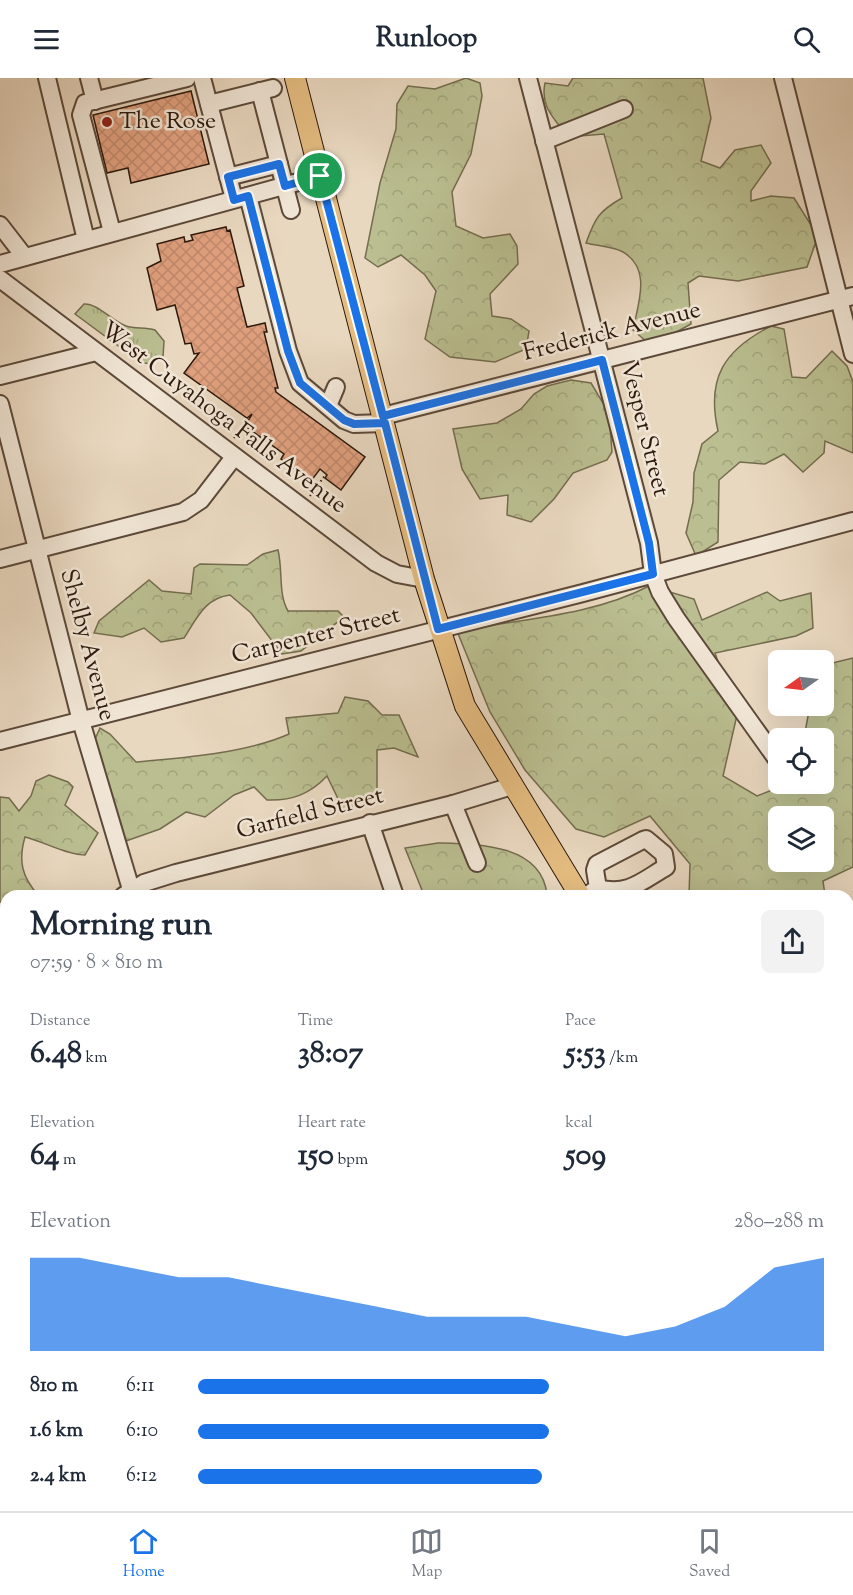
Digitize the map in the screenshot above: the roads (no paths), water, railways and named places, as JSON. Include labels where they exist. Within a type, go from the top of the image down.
[{"type":"main road","points":[[296,80],[438,629],[465,706],[576,890]]},
{"type":"street","points":[[47,78],[86,240]]},
{"type":"street","points":[[89,78],[95,101]]},
{"type":"street","points":[[112,232],[81,116],[85,103],[187,78]]},
{"type":"street","name":"Frederick Avenue","points":[[202,78],[228,177],[241,198],[300,383],[354,424],[384,419],[845,298]]},
{"type":"street","name":"Vesper Street","points":[[528,78],[649,543],[653,574],[676,618],[768,747]]},
{"type":"street","points":[[783,78],[845,298],[853,354]]},
{"type":"street","points":[[209,104],[296,80]]},
{"type":"street","points":[[268,86],[279,164],[291,210]]},
{"type":"street","points":[[544,141],[624,109]]},
{"type":"street","points":[[228,177],[279,164]]},
{"type":"street","points":[[260,168],[266,191]]},
{"type":"street","points":[[0,264],[320,176]]},
{"type":"street","points":[[0,225],[24,256]]},
{"type":"street","name":"West Cuyahoga Falls Avenue","points":[[0,279],[376,563],[397,574],[424,579]]},
{"type":"street","points":[[0,376],[96,352]]},
{"type":"street","points":[[328,406],[336,387]]},
{"type":"street","name":"Shelby Avenue","points":[[0,404],[81,721],[128,890]]},
{"type":"street","points":[[0,559],[183,512],[201,500],[234,457]]},
{"type":"street","name":"Carpenter Street","points":[[0,741],[853,521]]},
{"type":"street","name":"Garfield Street","points":[[134,890],[144,882],[176,873],[453,804],[512,786]]},
{"type":"street","points":[[453,804],[477,863]]},
{"type":"street","points":[[370,823],[393,890]]},
{"type":"place","name":"The Rose","points":[[107,122]]}]
